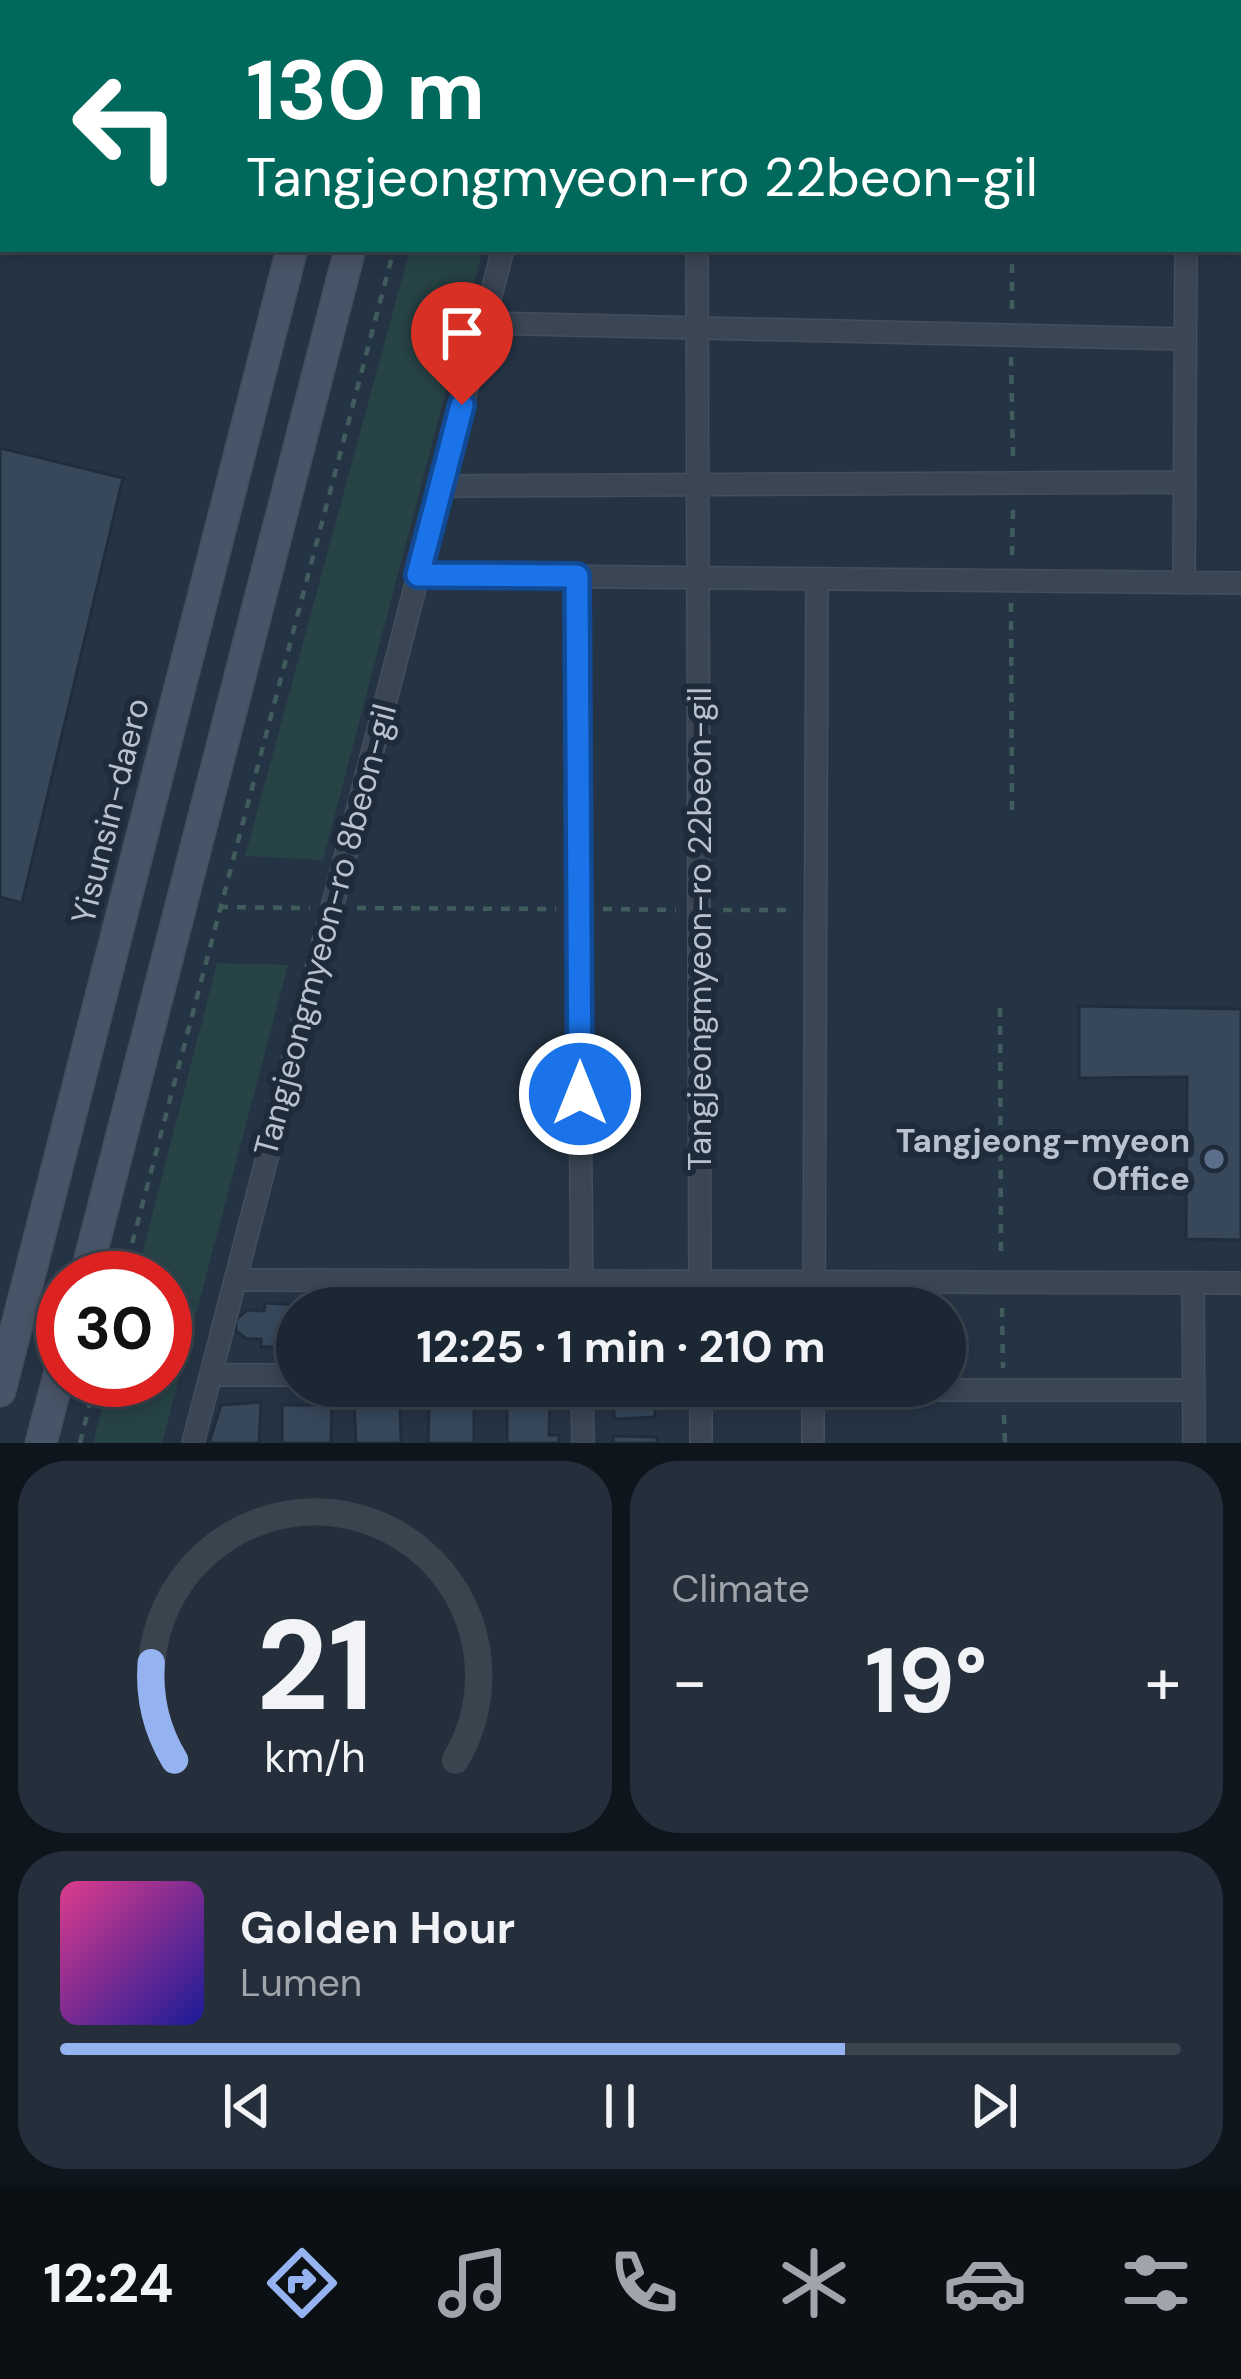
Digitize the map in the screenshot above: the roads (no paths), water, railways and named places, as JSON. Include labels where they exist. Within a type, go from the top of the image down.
[{"type":"main road","name":"Yisunsin-daero","points":[[0,1391],[291,252]]},
{"type":"main road","points":[[92,1251],[349,252]]},
{"type":"main road","points":[[41,1443],[51,1407]]},
{"type":"street","name":"Tangjeongmyeon-ro 8beon-gil","points":[[193,1443],[502,252]]},
{"type":"street","name":"Tangjeongmyeon-ro 22beon-gil","points":[[698,252],[700,1287]]},
{"type":"street","points":[[1184,583],[1186,252]]},
{"type":"street","points":[[484,323],[1185,339]]},
{"type":"street","points":[[441,486],[1185,482]]},
{"type":"street","points":[[418,575],[1241,583]]},
{"type":"street","points":[[577,576],[581,1287]]},
{"type":"street","points":[[814,1287],[818,579]]},
{"type":"street","points":[[235,1280],[1241,1283]]},
{"type":"street","points":[[1193,1283],[1194,1443]]},
{"type":"street","points":[[211,1375],[276,1375]]},
{"type":"street","points":[[966,1390],[1193,1390]]},
{"type":"street","points":[[582,1407],[583,1443]]},
{"type":"street","points":[[700,1407],[701,1443]]},
{"type":"street","points":[[813,1407],[813,1443]]},
{"type":"place","name":"Tangjeong-myeon Office","points":[[1214,1159]]}]
